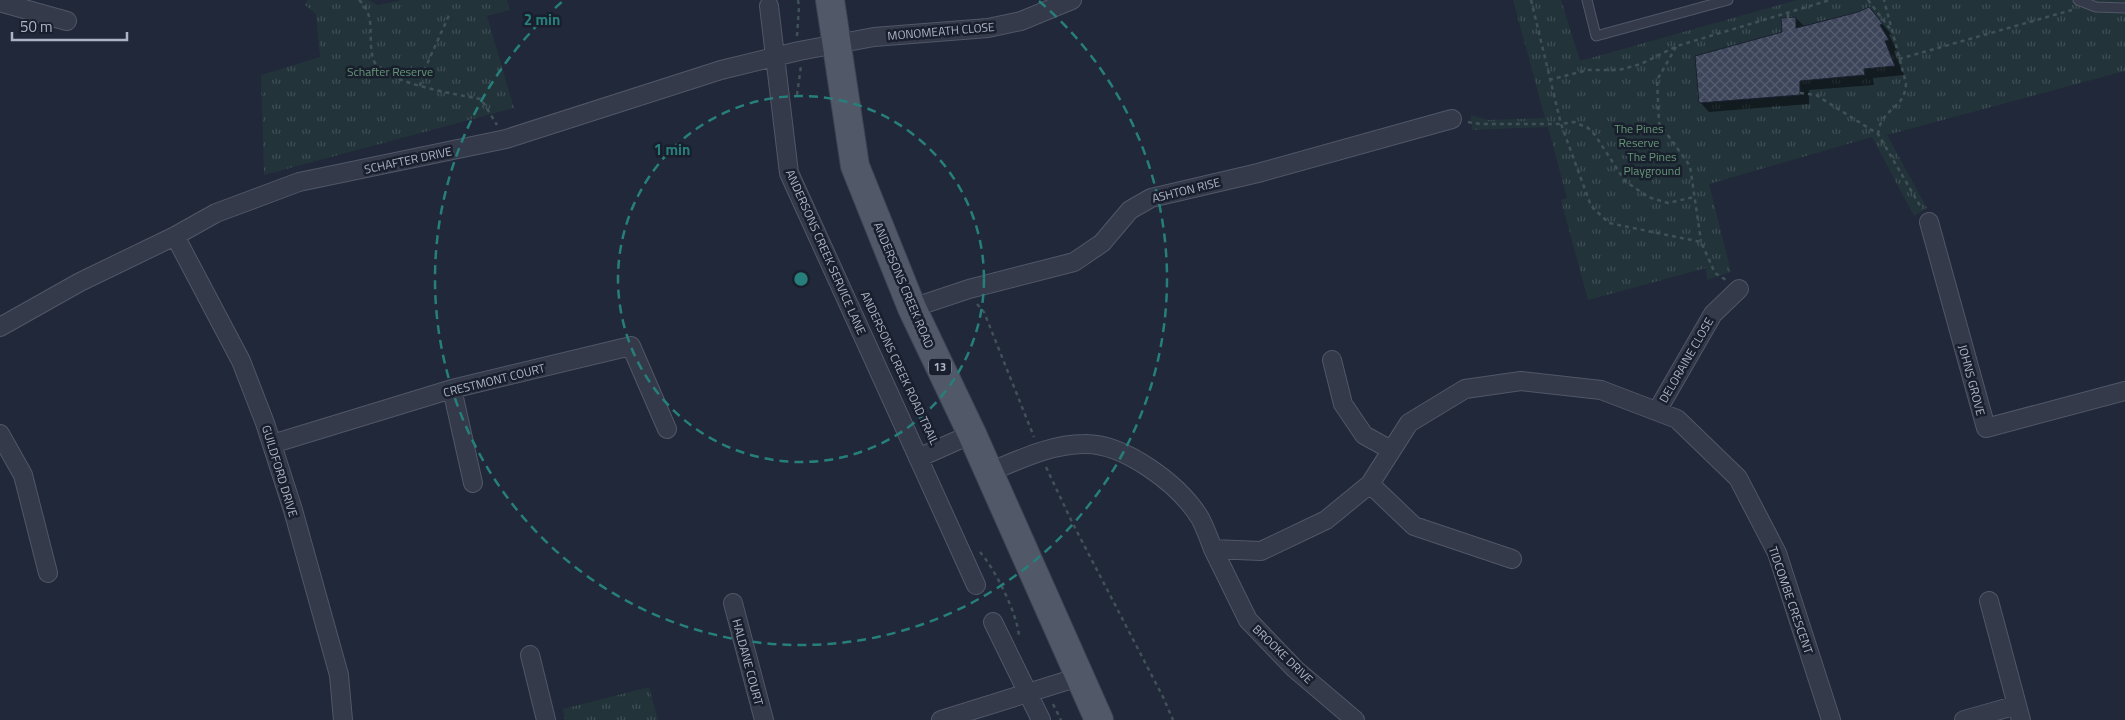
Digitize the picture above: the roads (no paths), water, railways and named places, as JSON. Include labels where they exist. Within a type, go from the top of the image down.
[{"type":"main road","name":"ANDERSONS CREEK ROAD","points":[[830,0],[854,166],[912,308],[972,434],[1099,720]]},
{"type":"street","name":"MONOMEATH CLOSE","points":[[836,43],[890,35],[988,28],[1021,21],[1072,0]]},
{"type":"street","points":[[2,3],[67,21]]},
{"type":"street","name":"ANDERSONS CREEK SERVICE LANE","points":[[769,6],[789,173],[976,585]]},
{"type":"street","name":"SCHAFTER DRIVE","points":[[0,327],[80,282],[216,214],[299,182],[506,140],[721,70],[836,43]]},
{"type":"street","name":"ASHTON RISE","points":[[912,308],[969,289],[1074,262],[1102,243],[1130,210],[1151,198],[1258,173],[1452,119]]},
{"type":"street","name":"JOHNS GROVE","points":[[1929,222],[1986,428],[2124,394]]},
{"type":"street","name":"GUILDFORD DRIVE","points":[[175,236],[241,361],[266,423],[293,510],[339,674],[343,720]]},
{"type":"street","name":"DELORAINE CLOSE","points":[[1657,411],[1713,314],[1739,289]]},
{"type":"street","name":"CRESTMONT COURT","points":[[272,444],[452,389],[631,346],[667,428]]},
{"type":"street","points":[[1332,360],[1343,404],[1364,435],[1391,450]]},
{"type":"street","name":"TIDCOMBE CRESCENT","points":[[1214,549],[1261,551],[1326,520],[1370,484],[1409,423],[1465,388],[1521,381],[1601,390],[1677,419],[1738,478],[1777,553],[1831,720]]},
{"type":"street","points":[[452,389],[473,482]]},
{"type":"street","points":[[0,434],[23,475],[48,574]]},
{"type":"street","points":[[918,458],[972,434]]},
{"type":"street","points":[[989,472],[1046,450],[1085,443],[1123,452],[1168,480],[1200,517],[1214,549]]},
{"type":"street","points":[[1370,484],[1414,526],[1512,559]]},
{"type":"street","name":"BROOKE DRIVE","points":[[1214,549],[1248,620],[1295,669],[1355,720]]},
{"type":"street","points":[[1964,720],[2019,713],[1989,602]]},
{"type":"street","name":"HALDANE COURT","points":[[733,603],[764,720]]},
{"type":"street","points":[[993,622],[1034,691],[1041,720]]},
{"type":"street","points":[[530,655],[546,720]]},
{"type":"street","points":[[941,720],[1080,677]]},
{"type":"lane","points":[[1587,0],[1596,36],[1728,0]]},
{"type":"lane","points":[[2078,0],[2096,7],[2125,6]]},
{"type":"park label","name":"Schafter Reserve","points":[[390,71]]},
{"type":"park label","name":"The Pines Reserve","points":[[1639,135]]},
{"type":"park label","name":"The Pines Playground","points":[[1652,163]]}]
